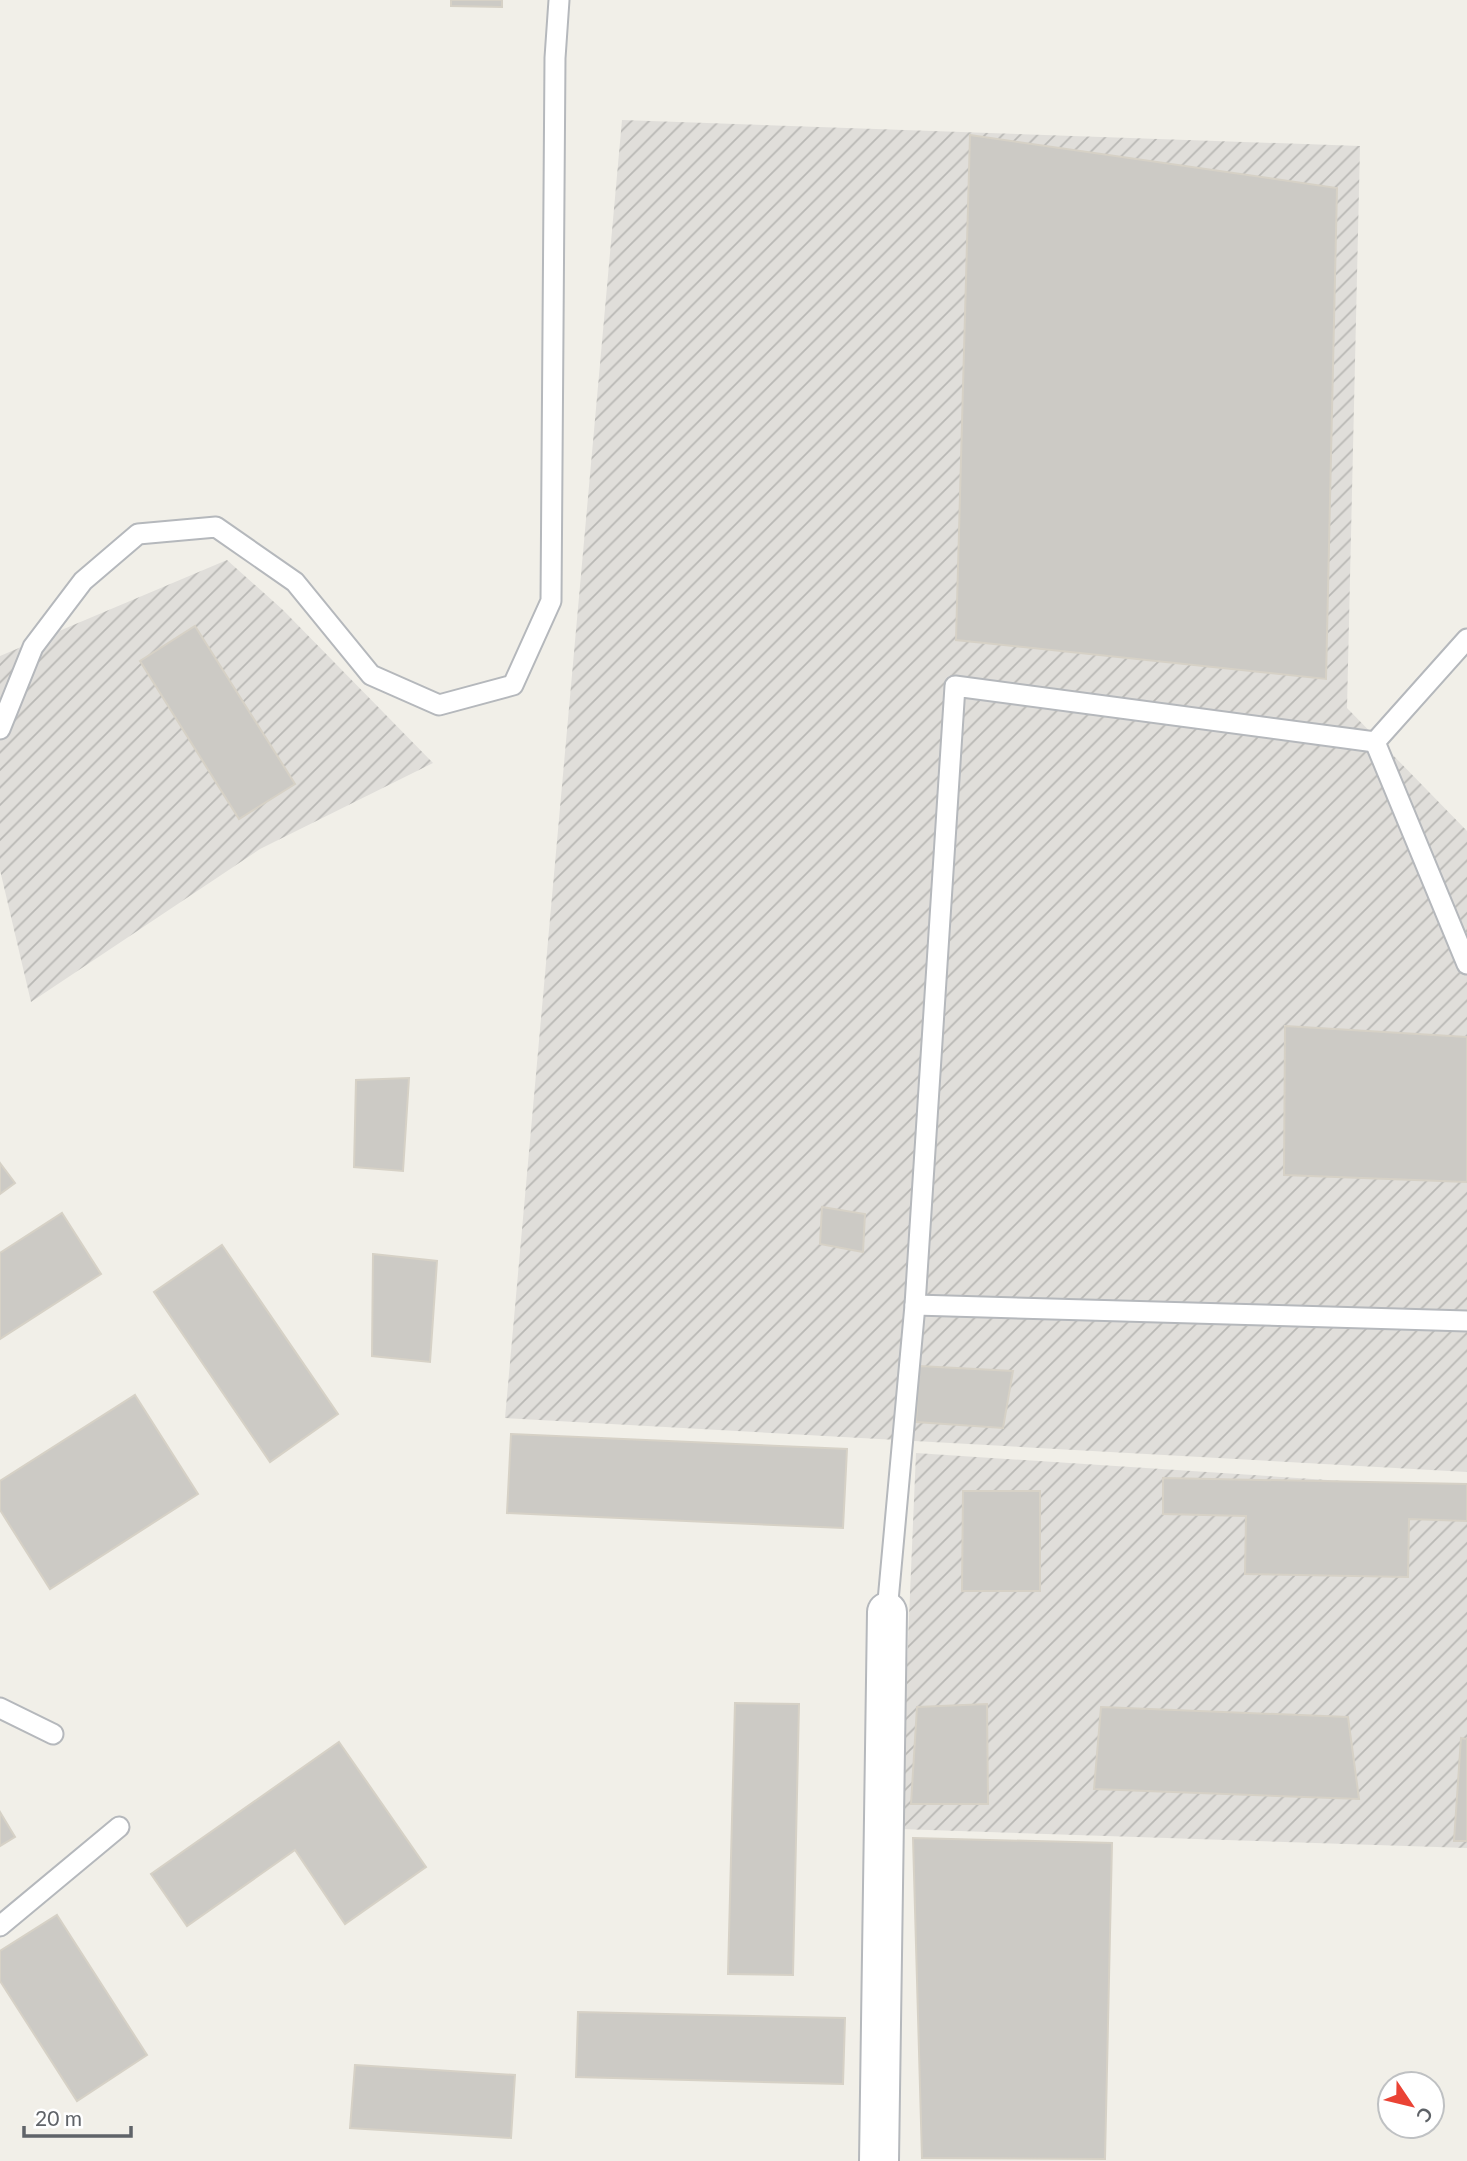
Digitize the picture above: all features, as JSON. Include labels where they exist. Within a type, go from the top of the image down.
[{"type":"street","points":[[879,2161],[887,1612]]},
{"type":"lane","points":[[0,729],[33,647],[83,581],[138,534],[216,527],[295,582],[371,675],[439,705],[513,685],[551,601],[555,58],[559,0]]},
{"type":"lane","points":[[1375,742],[1467,639]]},
{"type":"lane","points":[[887,1612],[915,1305],[955,686],[1375,742]]},
{"type":"lane","points":[[1375,742],[1467,964]]},
{"type":"lane","points":[[915,1305],[1467,1321]]},
{"type":"lane","points":[[0,1707],[53,1734]]},
{"type":"lane","points":[[0,1926],[119,1828]]},
{"type":"shaded area","points":[[622,120],[1360,146],[1347,708],[1467,831],[1467,1472],[505,1418]]},
{"type":"shaded area","points":[[227,560],[283,610],[433,763],[260,849],[31,1002],[0,870],[0,656]]},
{"type":"shaded area","points":[[916,1453],[1467,1489],[1467,1848],[900,1829]]},
{"type":"building","points":[[451,0],[502,0],[502,7],[451,6]]},
{"type":"building","points":[[970,135],[1337,188],[1326,679],[956,640]]},
{"type":"building","points":[[195,626],[295,784],[239,819],[140,661]]},
{"type":"building","points":[[1285,1026],[1467,1037],[1467,1182],[1284,1175]]},
{"type":"building","points":[[409,1078],[403,1171],[354,1167],[356,1080]]},
{"type":"building","points":[[0,1163],[15,1183],[0,1194]]},
{"type":"building","points":[[822,1207],[865,1214],[863,1252],[820,1244]]},
{"type":"building","points":[[62,1213],[101,1274],[0,1339],[0,1253]]},
{"type":"building","points":[[222,1245],[338,1414],[270,1462],[154,1292]]},
{"type":"building","points":[[373,1254],[437,1261],[430,1362],[372,1356]]},
{"type":"building","points":[[919,1366],[1013,1371],[1003,1428],[916,1422]]},
{"type":"building","points":[[135,1395],[198,1494],[50,1589],[0,1510],[0,1481]]},
{"type":"building","points":[[511,1434],[847,1449],[843,1528],[507,1513]]},
{"type":"building","points":[[1163,1478],[1467,1484],[1467,1521],[1409,1519],[1408,1577],[1245,1574],[1246,1516],[1163,1514]]},
{"type":"building","points":[[963,1491],[1040,1491],[1040,1591],[962,1591]]},
{"type":"building","points":[[735,1703],[799,1704],[793,1975],[728,1974]]},
{"type":"building","points":[[987,1704],[988,1804],[911,1804],[917,1707]]},
{"type":"building","points":[[1101,1707],[1348,1717],[1359,1799],[1094,1789]]},
{"type":"building","points":[[1461,1738],[1467,1739],[1467,1841],[1454,1841]]},
{"type":"building","points":[[339,1742],[426,1867],[345,1924],[295,1850],[187,1926],[151,1874]]},
{"type":"building","points":[[0,1812],[15,1837],[0,1846]]},
{"type":"building","points":[[913,1838],[1112,1843],[1105,2159],[922,2158]]},
{"type":"building","points":[[57,1915],[147,2055],[77,2101],[0,1981],[0,1951]]},
{"type":"building","points":[[578,2012],[845,2018],[843,2084],[576,2077]]},
{"type":"building","points":[[355,2065],[515,2075],[511,2138],[350,2128]]}]
